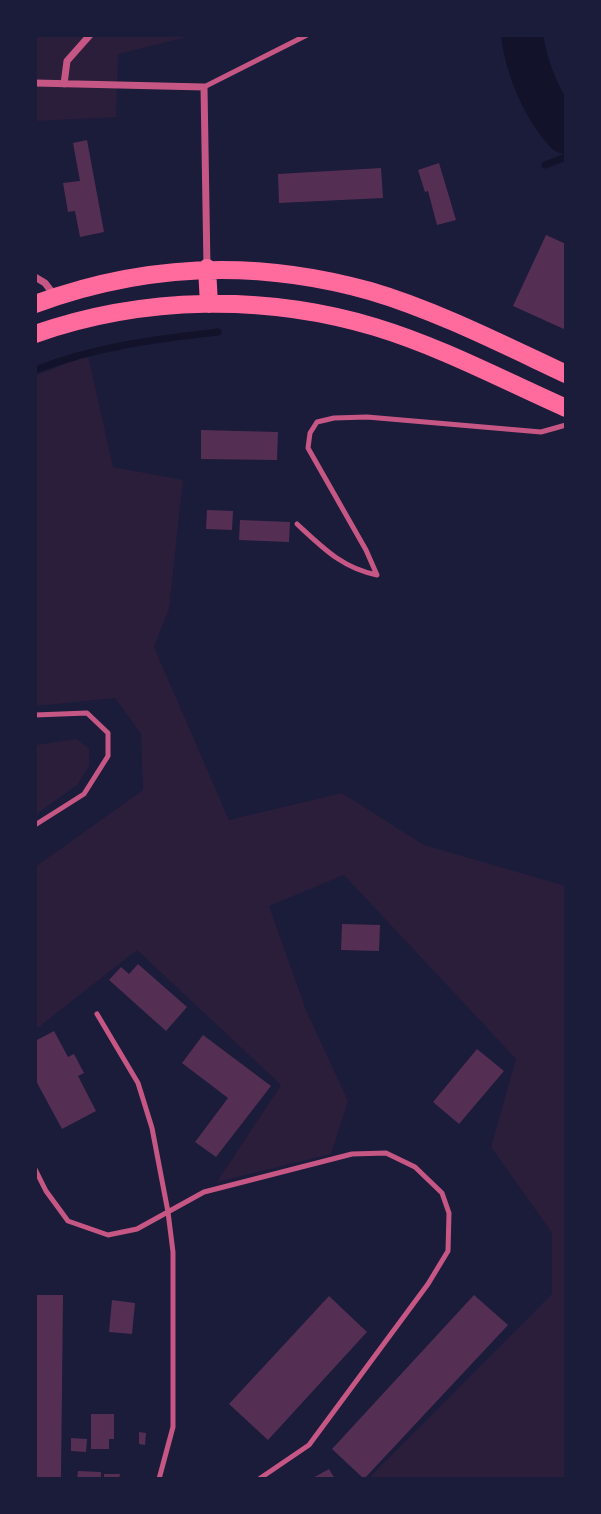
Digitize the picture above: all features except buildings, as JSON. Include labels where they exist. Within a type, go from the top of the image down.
[{"type":"main road","points":[[207,268],[209,304]]},
{"type":"main road","points":[[35,304],[101,284],[207,268],[308,277],[371,292],[464,327],[566,374]]},
{"type":"main road","points":[[35,334],[75,320],[125,311],[209,304],[249,304],[314,312],[376,328],[451,356],[566,408]]},
{"type":"street","points":[[64,84],[67,61],[90,35]]},
{"type":"street","points":[[35,83],[204,87],[207,268]]},
{"type":"street","points":[[35,277],[45,283],[55,296]]},
{"type":"lane","points":[[204,87],[307,35]]},
{"type":"lane","points":[[297,524],[335,559],[362,572],[377,575],[366,550],[307,448],[310,433],[317,422],[334,418],[367,417],[541,432],[566,425]]},
{"type":"lane","points":[[35,715],[87,713],[108,733],[108,756],[84,794],[35,825]]},
{"type":"lane","points":[[97,1014],[138,1083],[152,1128],[168,1212],[173,1252],[173,1427],[159,1479]]},
{"type":"lane","points":[[35,1169],[46,1191],[68,1221],[108,1235],[137,1228],[204,1192],[352,1154],[386,1153],[415,1167],[442,1193],[449,1213],[448,1251],[428,1284],[309,1445],[259,1479]]},
{"type":"lane","points":[[35,1184],[46,1191]]},
{"type":"shaded area","points":[[35,35],[195,35],[118,54],[116,117],[35,121]]},
{"type":"shaded area","points":[[88,355],[113,467],[183,480],[169,609],[154,647],[229,820],[342,793],[424,845],[566,886],[566,1479],[368,1479],[552,1294],[552,1233],[491,1147],[516,1059],[344,875],[269,906],[306,1010],[348,1101],[331,1154],[217,1182],[281,1085],[137,950],[35,1030],[35,867],[143,790],[141,734],[115,698],[35,706],[35,376]]},
{"type":"shaded area","points":[[77,739],[89,749],[89,766],[77,785],[35,815],[35,745]]},
{"type":"waterway","points":[[522,35],[537,87],[550,112],[566,133]]},
{"type":"waterway","points":[[545,165],[566,157]]},
{"type":"waterway","points":[[35,370],[102,350],[218,332]]}]
